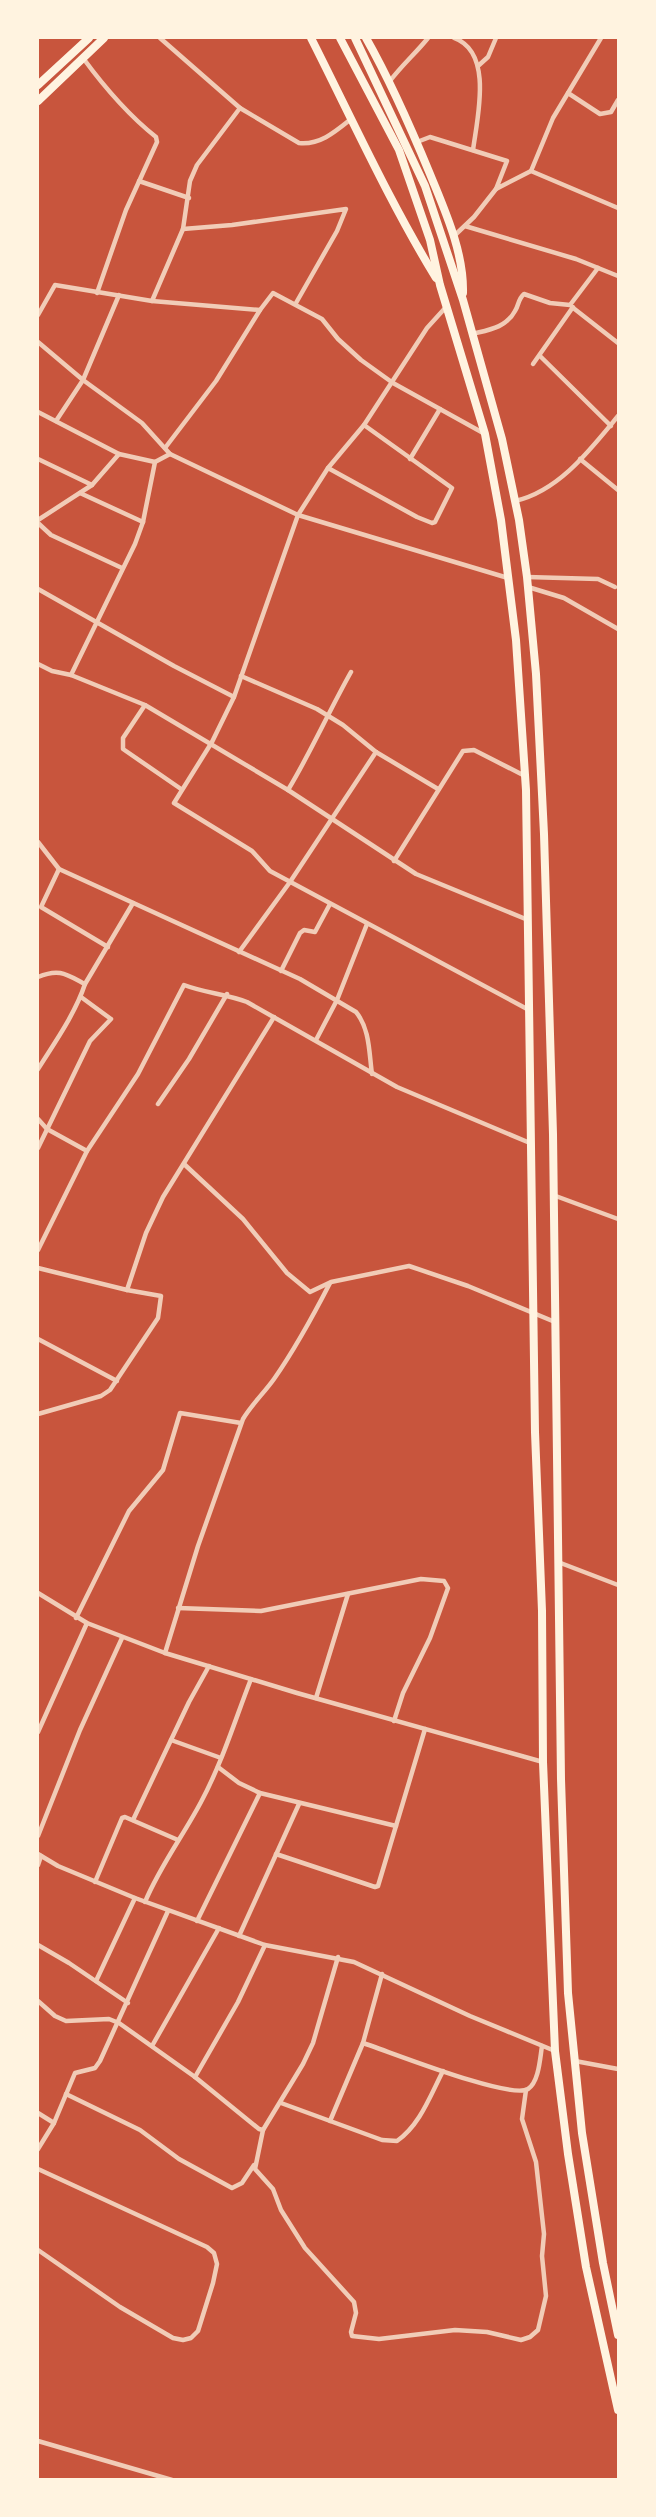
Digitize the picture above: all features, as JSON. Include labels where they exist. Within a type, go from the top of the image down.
[{"type":"highway","points":[[38,85],[89,38]]},
{"type":"highway","points":[[38,101],[104,38]]},
{"type":"main road","points":[[311,38],[410,234],[440,285]]},
{"type":"main road","points":[[340,38],[399,150],[430,240],[446,307],[485,435],[501,520],[516,640],[525,776],[535,1432],[542,1611],[543,1761],[555,2051],[586,2267],[618,2410]]},
{"type":"main road","points":[[355,38],[425,186],[463,300],[502,439],[527,577],[536,674],[544,823],[554,1195],[562,1802],[568,1993],[591,2192],[618,2335]]},
{"type":"main road","points":[[366,38],[390,81],[454,236],[464,276],[463,300]]},
{"type":"street","points":[[160,38],[240,108],[298,143],[307,144],[326,138],[352,118]]},
{"type":"street","points":[[390,81],[405,61],[415,55],[428,38]]},
{"type":"street","points":[[454,38],[470,49],[478,66],[480,84],[473,150]]},
{"type":"street","points":[[478,66],[488,57],[496,38]]},
{"type":"street","points":[[496,189],[531,171],[553,118],[601,38]]},
{"type":"street","points":[[83,58],[130,116],[156,137],[156,148],[126,210],[97,293]]},
{"type":"street","points":[[568,93],[600,114],[611,112],[618,100]]},
{"type":"street","points":[[152,301],[183,229],[190,181],[203,155],[240,108]]},
{"type":"street","points":[[417,142],[430,137],[507,161],[496,189],[454,236]]},
{"type":"street","points":[[531,171],[618,208]]},
{"type":"street","points":[[139,181],[189,198]]},
{"type":"street","points":[[183,229],[232,225],[346,209],[337,231],[296,303]]},
{"type":"street","points":[[465,226],[576,259],[618,276]]},
{"type":"street","points":[[532,364],[540,356],[598,268]]},
{"type":"street","points":[[38,315],[55,285],[152,301],[260,310]]},
{"type":"street","points":[[165,448],[216,381],[273,293],[322,318],[338,339],[361,360],[393,383],[485,435]]},
{"type":"street","points":[[472,334],[506,323],[512,317],[524,294],[550,303],[571,306],[617,340]]},
{"type":"street","points":[[56,420],[84,380],[119,295]]},
{"type":"street","points":[[446,307],[427,328],[393,383],[364,425],[328,468],[298,515],[234,697],[210,745],[174,803],[252,851],[270,871],[530,1011]]},
{"type":"street","points":[[38,342],[142,423],[170,454],[298,515],[508,578]]},
{"type":"street","points":[[540,356],[610,426]]},
{"type":"street","points":[[410,459],[440,409]]},
{"type":"street","points":[[38,412],[119,454],[156,462],[170,454]]},
{"type":"street","points":[[515,501],[543,492],[580,459],[618,416]]},
{"type":"street","points":[[328,468],[432,523],[438,518],[452,488],[364,425]]},
{"type":"street","points":[[119,454],[92,485],[38,522],[51,535],[122,568]]},
{"type":"street","points":[[38,459],[92,485]]},
{"type":"street","points":[[580,459],[618,490]]},
{"type":"street","points":[[71,675],[135,544],[156,462]]},
{"type":"street","points":[[80,493],[142,522]]},
{"type":"street","points":[[527,577],[598,579],[615,587]]},
{"type":"street","points":[[528,587],[564,598],[618,629]]},
{"type":"street","points":[[38,589],[174,666],[234,697]]},
{"type":"street","points":[[38,663],[52,671],[71,675],[145,705],[288,790],[394,861],[430,881],[528,920]]},
{"type":"street","points":[[288,790],[312,752],[327,716],[351,672]]},
{"type":"street","points":[[241,676],[317,709],[344,725],[376,752],[438,789]]},
{"type":"street","points":[[145,705],[123,738],[123,749],[181,789]]},
{"type":"street","points":[[394,861],[458,756],[467,749],[474,750],[525,776]]},
{"type":"street","points":[[239,952],[290,882],[376,752]]},
{"type":"street","points":[[38,842],[59,869],[281,971],[356,1012],[363,1020],[372,1074]]},
{"type":"street","points":[[59,869],[41,907],[108,947]]},
{"type":"street","points":[[38,1069],[81,998],[85,984],[133,903]]},
{"type":"street","points":[[281,971],[300,933],[304,930],[315,932],[330,904]]},
{"type":"street","points":[[316,1040],[337,1000],[367,924]]},
{"type":"street","points":[[38,977],[51,971],[58,972],[85,984]]},
{"type":"street","points":[[38,1250],[87,1151],[138,1074],[184,985],[196,990],[227,994],[264,1010],[336,1054],[397,1087],[530,1143]]},
{"type":"street","points":[[158,1104],[189,1059],[227,994]]},
{"type":"street","points":[[38,1148],[90,1041],[111,1019],[81,998]]},
{"type":"street","points":[[127,1290],[146,1233],[163,1197],[274,1017]]},
{"type":"street","points":[[38,1119],[47,1129],[87,1151]]},
{"type":"street","points":[[184,1164],[243,1219],[287,1272],[310,1292],[331,1282],[409,1266],[468,1286],[555,1322]]},
{"type":"street","points":[[554,1195],[618,1219]]},
{"type":"street","points":[[38,1268],[161,1296],[160,1312],[110,1390],[101,1396],[38,1414]]},
{"type":"street","points":[[165,1653],[241,1423],[254,1401],[273,1380],[304,1332],[331,1282]]},
{"type":"street","points":[[38,1339],[117,1381]]},
{"type":"street","points":[[76,1618],[125,1518],[138,1498],[153,1484],[162,1470],[180,1413],[241,1423]]},
{"type":"street","points":[[558,1562],[618,1585]]},
{"type":"street","points":[[178,1608],[261,1611],[421,1579],[438,1579],[447,1584],[448,1588],[430,1638],[403,1694],[394,1721]]},
{"type":"street","points":[[38,1594],[76,1618],[165,1653],[394,1721],[543,1761]]},
{"type":"street","points":[[316,1698],[333,1650],[348,1594]]},
{"type":"street","points":[[38,1732],[87,1623]]},
{"type":"street","points":[[38,1836],[80,1730],[122,1638]]},
{"type":"street","points":[[133,1821],[209,1666]]},
{"type":"street","points":[[145,1902],[154,1880],[218,1767],[251,1679]]},
{"type":"street","points":[[276,1854],[376,1887],[425,1729]]},
{"type":"street","points":[[171,1740],[221,1758]]},
{"type":"street","points":[[218,1767],[239,1783],[260,1793],[396,1826]]},
{"type":"street","points":[[197,1921],[260,1793]]},
{"type":"street","points":[[239,1936],[299,1804]]},
{"type":"street","points":[[95,1882],[120,1820],[125,1817],[178,1840]]},
{"type":"street","points":[[38,1865],[39,1855],[95,1882],[145,1902],[265,1945],[338,1957],[354,1962],[470,2016],[555,2051]]},
{"type":"street","points":[[96,1981],[135,1898]]},
{"type":"street","points":[[38,2149],[54,2123],[75,2073],[98,2065],[168,1911]]},
{"type":"street","points":[[152,2046],[219,1928]]},
{"type":"street","points":[[38,1945],[47,1948],[128,2003]]},
{"type":"street","points":[[195,2077],[238,2002],[265,1945]]},
{"type":"street","points":[[66,2094],[140,2130],[179,2159],[232,2188],[242,2183],[254,2165],[263,2130],[281,2103],[313,2043],[321,2022],[338,1957]]},
{"type":"street","points":[[330,2121],[363,2043],[382,1974]]},
{"type":"street","points":[[38,2001],[55,2016],[66,2021],[109,2019],[119,2023],[195,2077],[263,2130]]},
{"type":"street","points":[[363,2043],[507,2090],[526,2090]]},
{"type":"street","points":[[254,2165],[273,2189],[282,2210],[305,2248],[354,2302],[356,2306],[352,2336],[379,2339],[455,2330],[487,2332],[521,2340],[530,2337],[538,2331],[546,2296],[546,2280],[538,2174],[522,2119],[526,2090],[534,2081],[542,2046]]},
{"type":"street","points":[[575,2061],[618,2069]]},
{"type":"street","points":[[281,2103],[382,2140],[397,2141],[408,2133],[417,2120],[443,2071]]},
{"type":"street","points":[[38,2113],[54,2123]]},
{"type":"street","points":[[38,2169],[207,2247],[214,2253],[217,2264],[198,2331],[191,2338],[183,2340],[173,2338],[120,2307],[38,2250]]},
{"type":"street","points":[[38,2441],[172,2480]]}]
